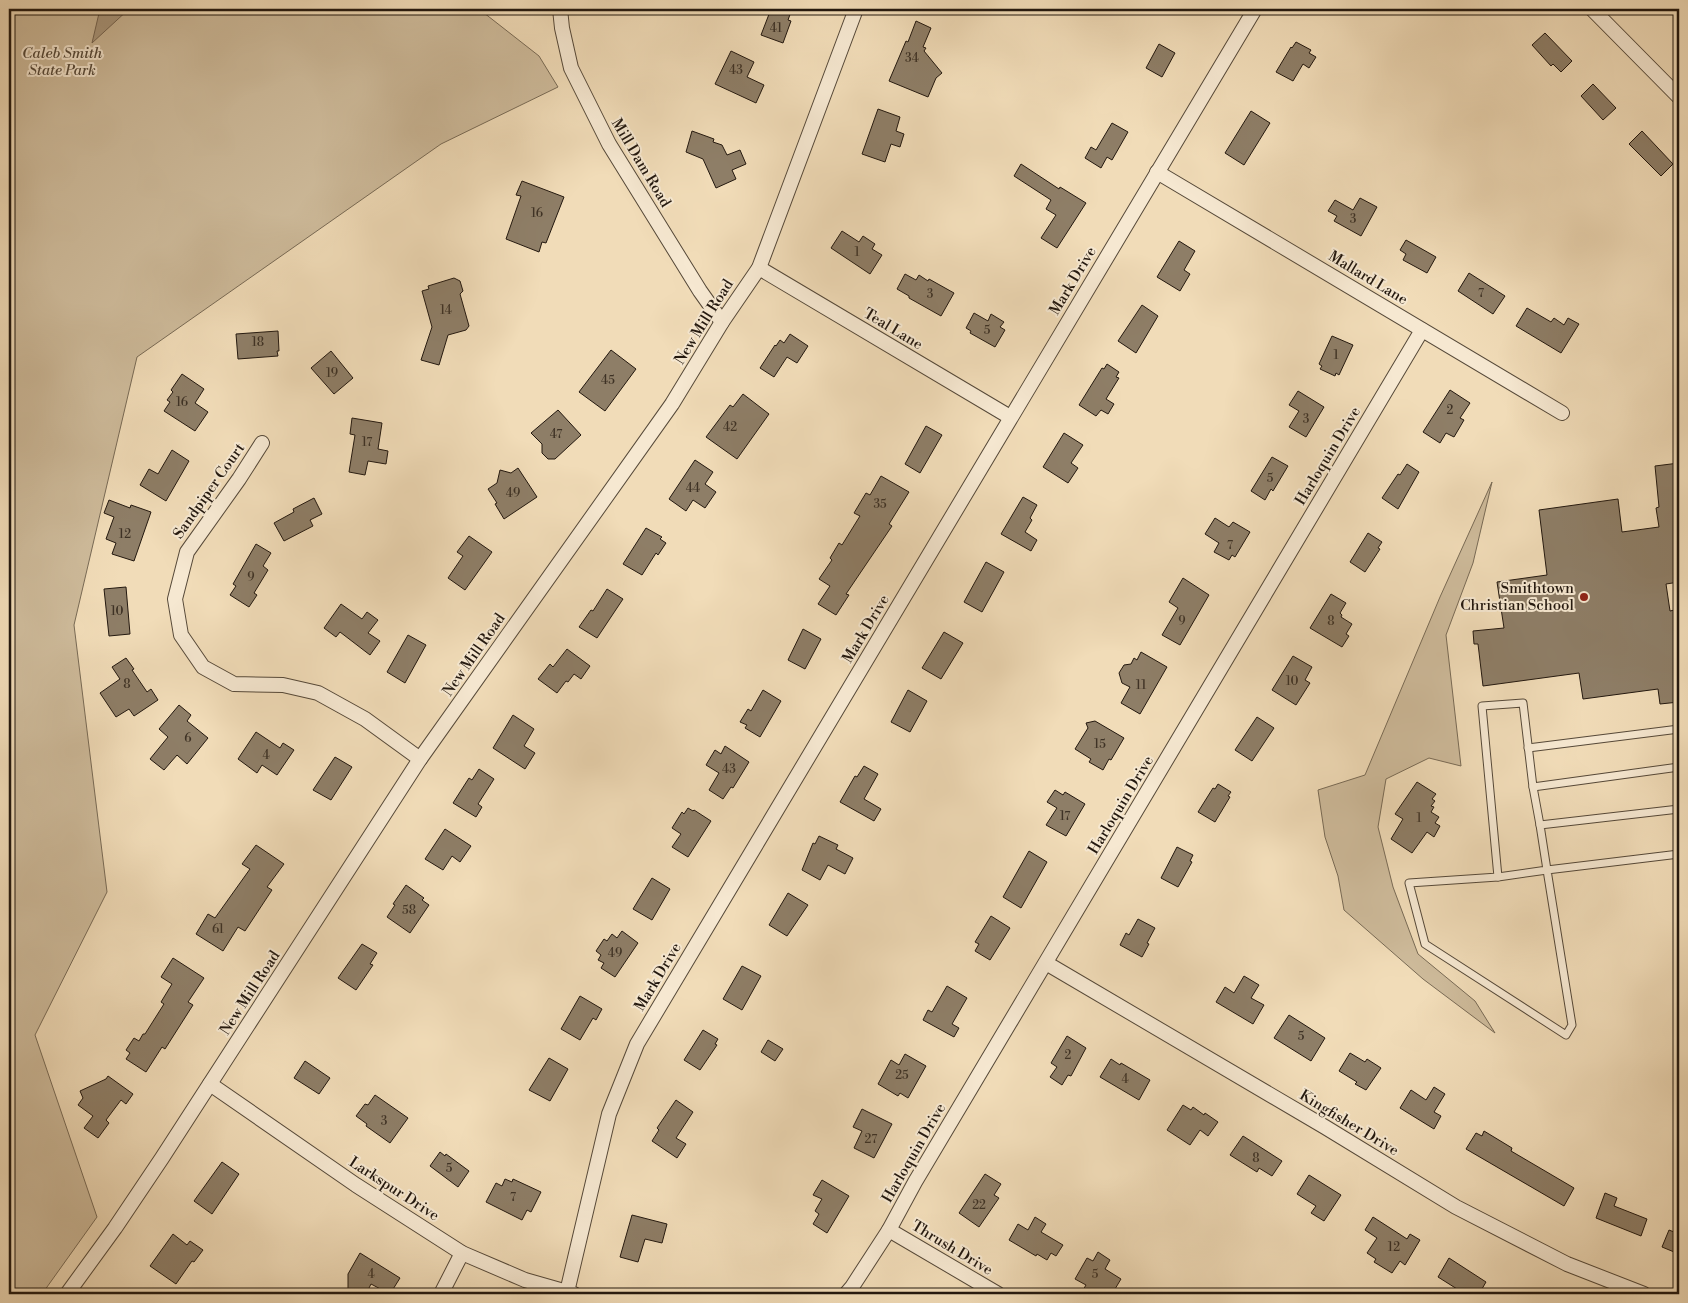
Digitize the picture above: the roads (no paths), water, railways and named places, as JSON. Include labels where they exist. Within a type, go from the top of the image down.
[{"type":"street","name":"Mill Dam Road","points":[[560,9],[562,28],[571,68],[609,144],[700,291],[722,322]]},
{"type":"street","name":"New Mill Road","points":[[67,1294],[115,1228],[420,759],[672,404],[722,322],[759,268],[856,9]]},
{"type":"street","name":"Mark Drive","points":[[571,1293],[609,1114],[637,1044],[1010,417],[1256,9]]},
{"type":"street","points":[[1592,9],[1679,97]]},
{"type":"street","name":"Mallard Lane","points":[[1157,172],[1562,413]]},
{"type":"street","name":"Teal Lane","points":[[759,268],[1010,417]]},
{"type":"street","name":"Harloquin Drive","points":[[846,1294],[889,1230],[915,1182],[1422,330]]},
{"type":"street","name":"Sandpiper Court","points":[[262,443],[187,552],[175,599],[181,635],[203,667],[234,684],[283,685],[318,693],[365,719],[420,759]]},
{"type":"street","name":"Kingfisher Drive","points":[[1046,964],[1325,1127],[1456,1207],[1567,1264],[1644,1294]]},
{"type":"street","name":"Larkspur Drive","points":[[210,1084],[356,1184],[462,1253],[525,1280],[571,1293]]},
{"type":"street","name":"Thrush Drive","points":[[889,1230],[998,1294]]},
{"type":"street","points":[[441,1294],[462,1253]]},
{"type":"lane","points":[[1498,877],[1482,706],[1523,702],[1533,787],[1540,825],[1547,870],[1572,1025],[1566,1035],[1426,944],[1409,883],[1498,877],[1547,870],[1679,854]]},
{"type":"lane","points":[[1528,748],[1679,729]]},
{"type":"lane","points":[[1533,787],[1679,767]]},
{"type":"lane","points":[[1540,825],[1679,809]]},
{"type":"place","name":"Smithtown Christian School","points":[[1584,597]]},
{"type":"park label","name":"Caleb Smith State Park","points":[[62,62]]}]
